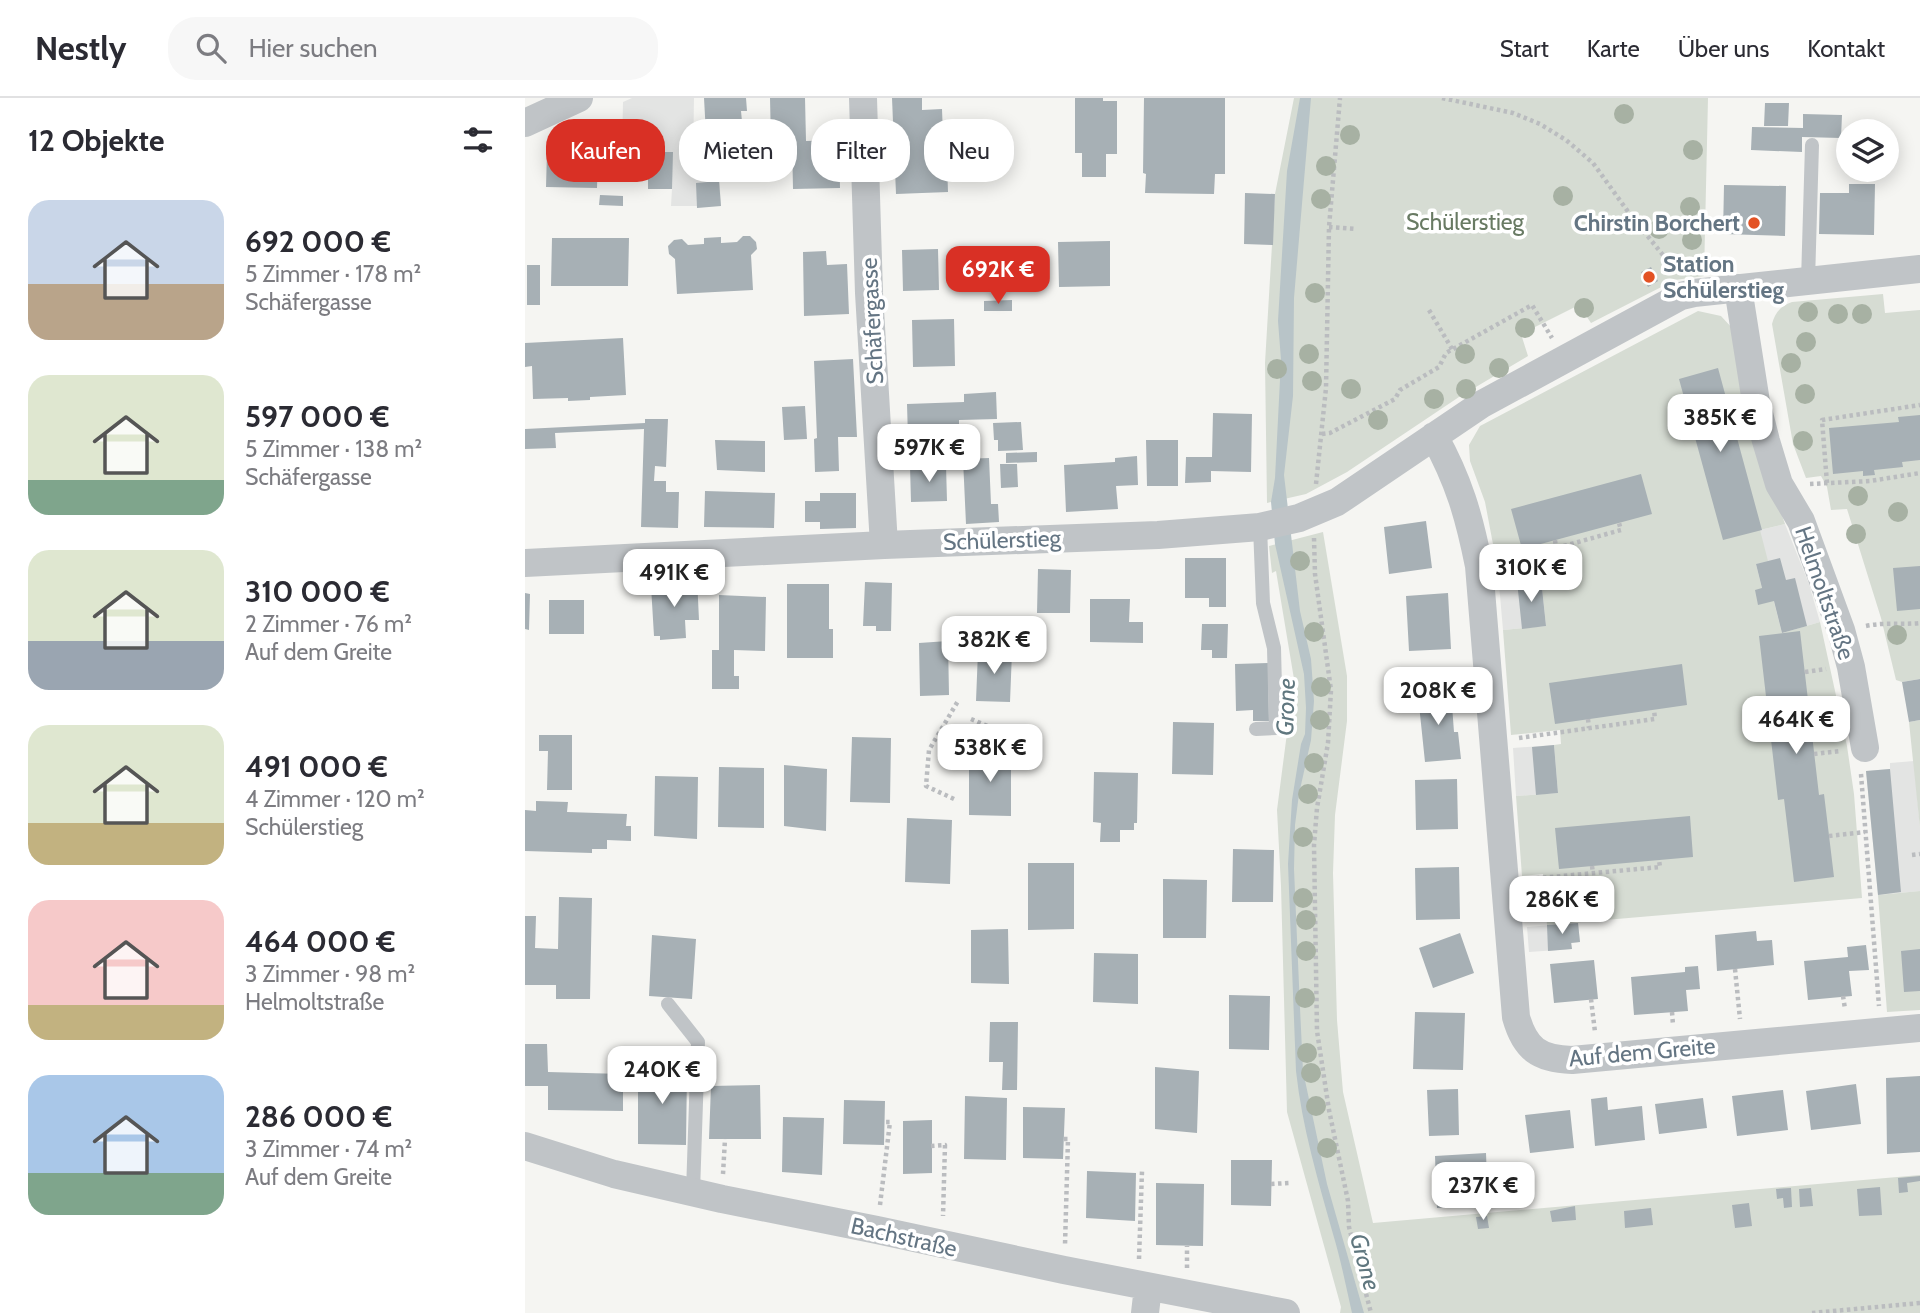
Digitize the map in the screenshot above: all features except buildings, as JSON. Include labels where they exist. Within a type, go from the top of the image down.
[{"type":"street","points":[[525,123],[579,98]]},
{"type":"street","name":"Schäfergasse","points":[[863,98],[869,293],[884,545]]},
{"type":"street","name":"Schülerstieg","points":[[525,563],[884,545],[1158,535],[1265,526],[1306,515],[1337,502],[1482,404],[1681,296],[1920,269]]},
{"type":"street","name":"Helmoltstraße","points":[[1738,288],[1756,402],[1779,484],[1801,521],[1841,630],[1851,667],[1865,748]]},
{"type":"street","name":"Auf dem Greite","points":[[1434,436],[1453,469],[1469,515],[1479,566],[1516,1017],[1525,1040],[1537,1053],[1555,1059],[1572,1060],[1920,1028]]},
{"type":"street","name":"Bachstraße","points":[[525,1146],[614,1174],[1064,1270],[1144,1295],[1286,1313]]},
{"type":"lane","points":[[1808,281],[1812,145]]},
{"type":"lane","points":[[1256,729],[1276,728],[1274,648],[1263,603],[1265,526]]},
{"type":"lane","points":[[668,1004],[698,1042],[693,1192]]},
{"type":"path","points":[[1339,98],[1329,227],[1326,388],[1322,434],[1306,515],[1331,690],[1328,743],[1314,845],[1317,1031],[1326,1097],[1348,1201],[1349,1227],[1371,1313]]},
{"type":"path","points":[[1442,98],[1513,113],[1540,124],[1566,140],[1593,163],[1629,213],[1671,263],[1680,279],[1694,293]]},
{"type":"path","points":[[1329,227],[1356,229]]},
{"type":"path","points":[[1322,434],[1330,433],[1395,399],[1400,390],[1439,367],[1446,353],[1532,305],[1565,359]]},
{"type":"path","points":[[1429,310],[1452,349]]},
{"type":"path","points":[[1828,483],[1822,420],[1920,405]]},
{"type":"path","points":[[1779,484],[1828,483],[1920,472]]},
{"type":"path","points":[[1479,566],[1497,565],[1621,530],[1619,523]]},
{"type":"path","points":[[1555,540],[1556,548]]},
{"type":"path","points":[[1841,630],[1887,622],[1896,626],[1920,624]]},
{"type":"path","points":[[954,799],[926,786],[929,750],[958,701]]},
{"type":"path","points":[[1493,742],[1655,719],[1654,710]]},
{"type":"path","points":[[971,719],[1013,737]]},
{"type":"path","points":[[1588,719],[1589,728]]},
{"type":"path","points":[[1865,748],[1861,775],[1881,1031]]},
{"type":"path","points":[[1829,836],[1865,832]]},
{"type":"path","points":[[1912,855],[1920,853]]},
{"type":"path","points":[[1504,881],[1660,867],[1660,860]]},
{"type":"path","points":[[1592,866],[1593,873]]},
{"type":"path","points":[[1735,969],[1742,1044]]},
{"type":"path","points":[[877,1230],[889,1146],[890,1122],[884,1122]]},
{"type":"path","points":[[1064,1139],[1068,1139],[1064,1270]]},
{"type":"path","points":[[932,1146],[945,1145],[942,1245]]},
{"type":"path","points":[[1142,1171],[1144,1295]]},
{"type":"path","points":[[1271,1184],[1289,1183]]},
{"type":"path","points":[[1187,1246],[1186,1268],[1197,1269]]},
{"type":"path","points":[[1811,1313],[1920,1303]]},
{"type":"shaded area","points":[[632,98],[694,98],[694,119],[679,119],[679,182],[720,182],[721,206],[671,206],[672,189],[648,189],[648,182],[665,182],[665,119],[623,119],[623,102]]},
{"type":"shaded area","points":[[1300,98],[1311,98],[1294,298],[1293,396],[1284,475],[1300,611],[1311,659],[1314,701],[1311,740],[1295,825],[1294,869],[1303,1071],[1327,1184],[1364,1313],[1352,1313],[1306,1133],[1296,1071],[1288,864],[1292,800],[1305,734],[1306,708],[1304,674],[1275,544],[1271,502],[1275,478],[1281,360],[1278,321],[1287,171]]},
{"type":"shaded area","points":[[1785,524],[1809,584],[1820,622],[1782,633],[1770,587],[1762,588],[1756,564],[1760,530]]},
{"type":"shaded area","points":[[1541,579],[1546,626],[1503,630],[1499,584]]},
{"type":"shaded area","points":[[1554,745],[1558,793],[1516,796],[1513,748]]},
{"type":"shaded area","points":[[1914,761],[1920,828],[1920,891],[1878,895],[1866,771],[1890,769],[1890,763]]},
{"type":"shaded area","points":[[1578,923],[1580,942],[1572,943],[1572,949],[1529,952],[1527,927]]},
{"type":"green space","name":"Schülerstieg","points":[[1294,98],[1708,98],[1704,276],[1675,280],[1591,323],[1579,305],[1521,334],[1528,356],[1459,397],[1347,472],[1306,494],[1267,503],[1265,363],[1275,194]]},
{"type":"green space","points":[[1883,294],[1885,313],[1920,310],[1920,679],[1902,682],[1896,680],[1881,618],[1847,509],[1831,510],[1827,487],[1821,476],[1806,478],[1793,444],[1772,324],[1779,310],[1792,302]]},
{"type":"green space","points":[[1698,311],[1721,316],[1733,329],[1760,453],[1785,524],[1760,530],[1768,561],[1756,564],[1762,588],[1770,586],[1782,633],[1820,622],[1847,746],[1854,794],[1862,898],[1547,925],[1543,874],[1522,876],[1516,796],[1558,793],[1554,745],[1561,744],[1560,730],[1511,735],[1503,630],[1546,626],[1541,579],[1504,583],[1501,559],[1496,560],[1485,502],[1470,461],[1469,445],[1480,426]]},
{"type":"green space","points":[[1323,532],[1347,676],[1347,721],[1335,815],[1333,873],[1337,1020],[1343,1092],[1373,1223],[1920,1175],[1920,1313],[1340,1313],[1341,1307],[1287,1112],[1277,810],[1294,679],[1276,571],[1272,573],[1269,546]]},
{"type":"green space","points":[[1920,720],[1920,828],[1909,722]]},
{"type":"green space","points":[[1920,891],[1920,1010],[1887,1012],[1878,895]]},
{"type":"place","name":"Chirstin Borchert","points":[[1754,223]]},
{"type":"place","name":"Station Schülerstieg","points":[[1649,277]]},
{"type":"water label","name":"Grone","points":[[1286,707]]},
{"type":"water label","name":"Grone","points":[[1365,1262]]}]
